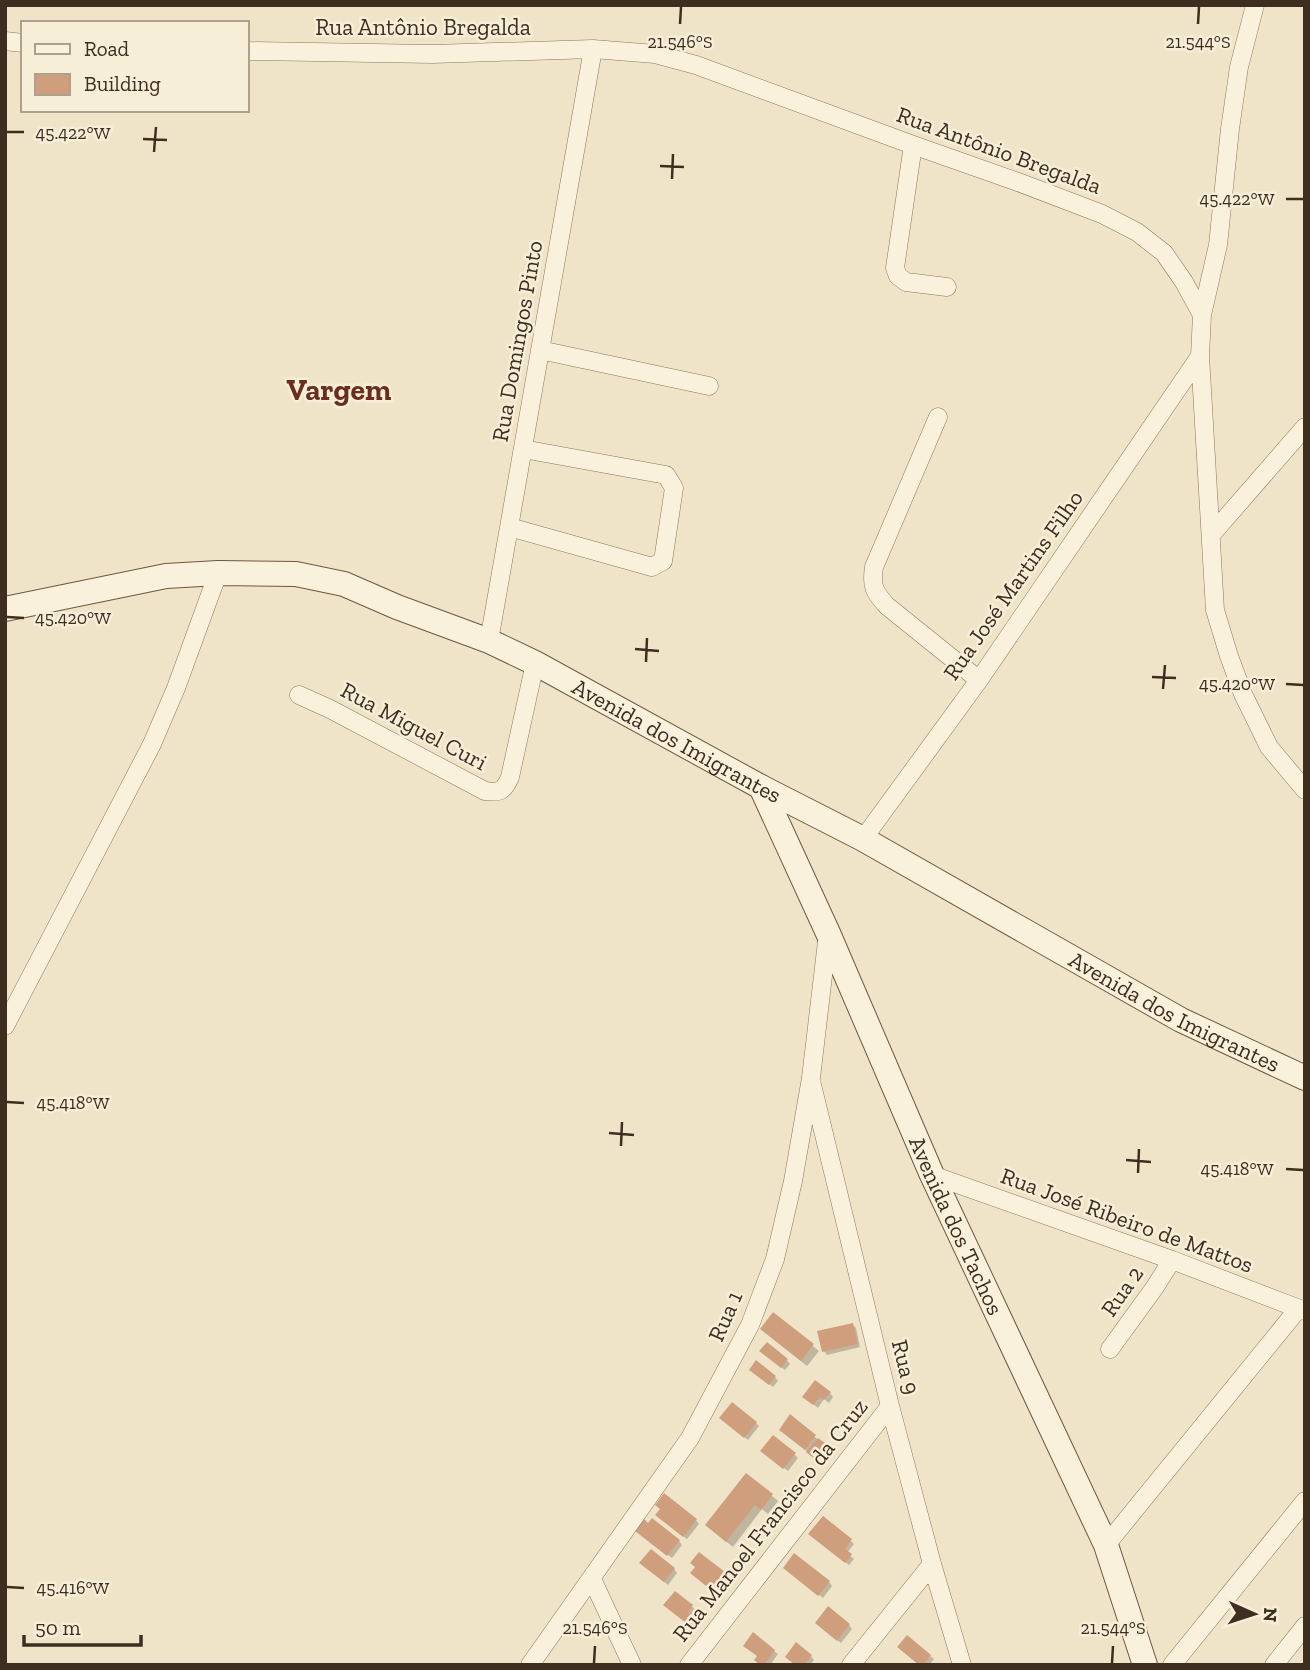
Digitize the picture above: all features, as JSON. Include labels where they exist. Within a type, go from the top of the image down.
[{"type":"street","points":[[1255,5],[1239,67],[1218,245],[1202,315],[1200,356],[1210,535],[1215,610],[1228,656],[1269,747],[1305,790]]},
{"type":"street","name":"Rua Antônio Bregalda","points":[[248,51],[432,54],[593,50],[655,54],[696,65],[1018,182],[1137,232],[1164,253],[1202,315]]},
{"type":"street","name":"Rua Domingos Pinto","points":[[489,641],[593,50]]},
{"type":"street","points":[[913,145],[895,268],[898,276],[906,282],[947,287]]},
{"type":"street","points":[[540,350],[709,386]]},
{"type":"street","name":"Rua José Martins Filho","points":[[863,839],[979,680],[1200,356]]},
{"type":"street","points":[[938,417],[874,567],[872,582],[877,594],[887,606],[979,680]]},
{"type":"street","points":[[1210,535],[1305,426]]},
{"type":"street","points":[[509,527],[652,567],[663,561],[674,488],[666,475],[523,449]]},
{"type":"street","points":[[5,1026],[152,744],[218,573]]},
{"type":"street","name":"Avenida dos Imigrantes","points":[[5,609],[166,576],[218,573],[296,574],[344,584],[489,641],[535,663],[761,787],[863,839],[1181,1020],[1305,1078]]},
{"type":"street","name":"Rua Miguel Curi","points":[[299,695],[485,791],[496,793],[506,787],[510,777],[535,663]]},
{"type":"street","name":"Avenida dos Tachos","points":[[761,787],[828,933],[932,1175],[1106,1545],[1145,1665]]},
{"type":"street","name":"Rua 1","points":[[530,1665],[690,1438],[750,1325],[775,1259],[793,1181],[811,1078],[828,933]]},
{"type":"street","name":"Rua 9","points":[[811,1078],[890,1406],[962,1665]]},
{"type":"street","name":"Rua José Ribeiro de Mattos","points":[[932,1175],[1172,1260],[1301,1310]]},
{"type":"street","name":"Rua 2","points":[[1110,1349],[1172,1260]]},
{"type":"street","points":[[1106,1545],[1301,1310]]},
{"type":"street","name":"Rua Manoel Francisco da Cruz","points":[[689,1665],[890,1406]]},
{"type":"street","points":[[1172,1665],[1305,1501]]},
{"type":"street","points":[[852,1665],[932,1564]]},
{"type":"street","points":[[592,1579],[632,1665]]},
{"type":"street","points":[[1275,1665],[1305,1626]]},
{"type":"building","points":[[773,1312],[814,1344],[801,1361],[760,1329]]},
{"type":"building","points":[[853,1323],[858,1344],[822,1352],[817,1331]]},
{"type":"building","points":[[767,1342],[788,1359],[781,1368],[759,1351]]},
{"type":"building","points":[[756,1360],[776,1376],[769,1385],[749,1370]]},
{"type":"building","points":[[815,1380],[831,1392],[824,1400],[820,1397],[813,1405],[802,1397]]},
{"type":"building","points":[[732,1402],[757,1422],[744,1438],[719,1418]]},
{"type":"building","points":[[790,1414],[816,1435],[805,1450],[779,1430]]},
{"type":"building","points":[[773,1435],[796,1453],[783,1469],[760,1451]]},
{"type":"building","points":[[818,1438],[828,1445],[816,1460],[806,1452]]},
{"type":"building","points":[[746,1473],[773,1494],[761,1510],[755,1505],[726,1542],[705,1525]]},
{"type":"building","points":[[664,1493],[697,1519],[683,1537],[655,1515],[660,1509],[655,1505]]},
{"type":"building","points":[[823,1516],[852,1539],[845,1549],[852,1554],[845,1563],[808,1534]]},
{"type":"building","points":[[652,1518],[680,1540],[667,1556],[635,1531],[644,1519],[648,1523]]},
{"type":"building","points":[[651,1549],[675,1568],[664,1582],[639,1563]]},
{"type":"building","points":[[699,1552],[725,1572],[711,1590],[690,1573],[695,1567],[690,1563]]},
{"type":"building","points":[[794,1553],[830,1581],[818,1596],[783,1568]]},
{"type":"building","points":[[675,1591],[693,1605],[688,1613],[697,1619],[691,1627],[663,1605]]},
{"type":"building","points":[[828,1606],[850,1624],[837,1641],[815,1623]]},
{"type":"building","points":[[753,1632],[775,1650],[764,1665],[754,1660],[757,1656],[743,1646]]},
{"type":"building","points":[[907,1635],[931,1655],[923,1665],[919,1665],[897,1647]]},
{"type":"building","points":[[796,1642],[812,1655],[804,1665],[795,1665],[785,1657]]},
{"type":"district","name":"Vargem","points":[[339,390]]}]
